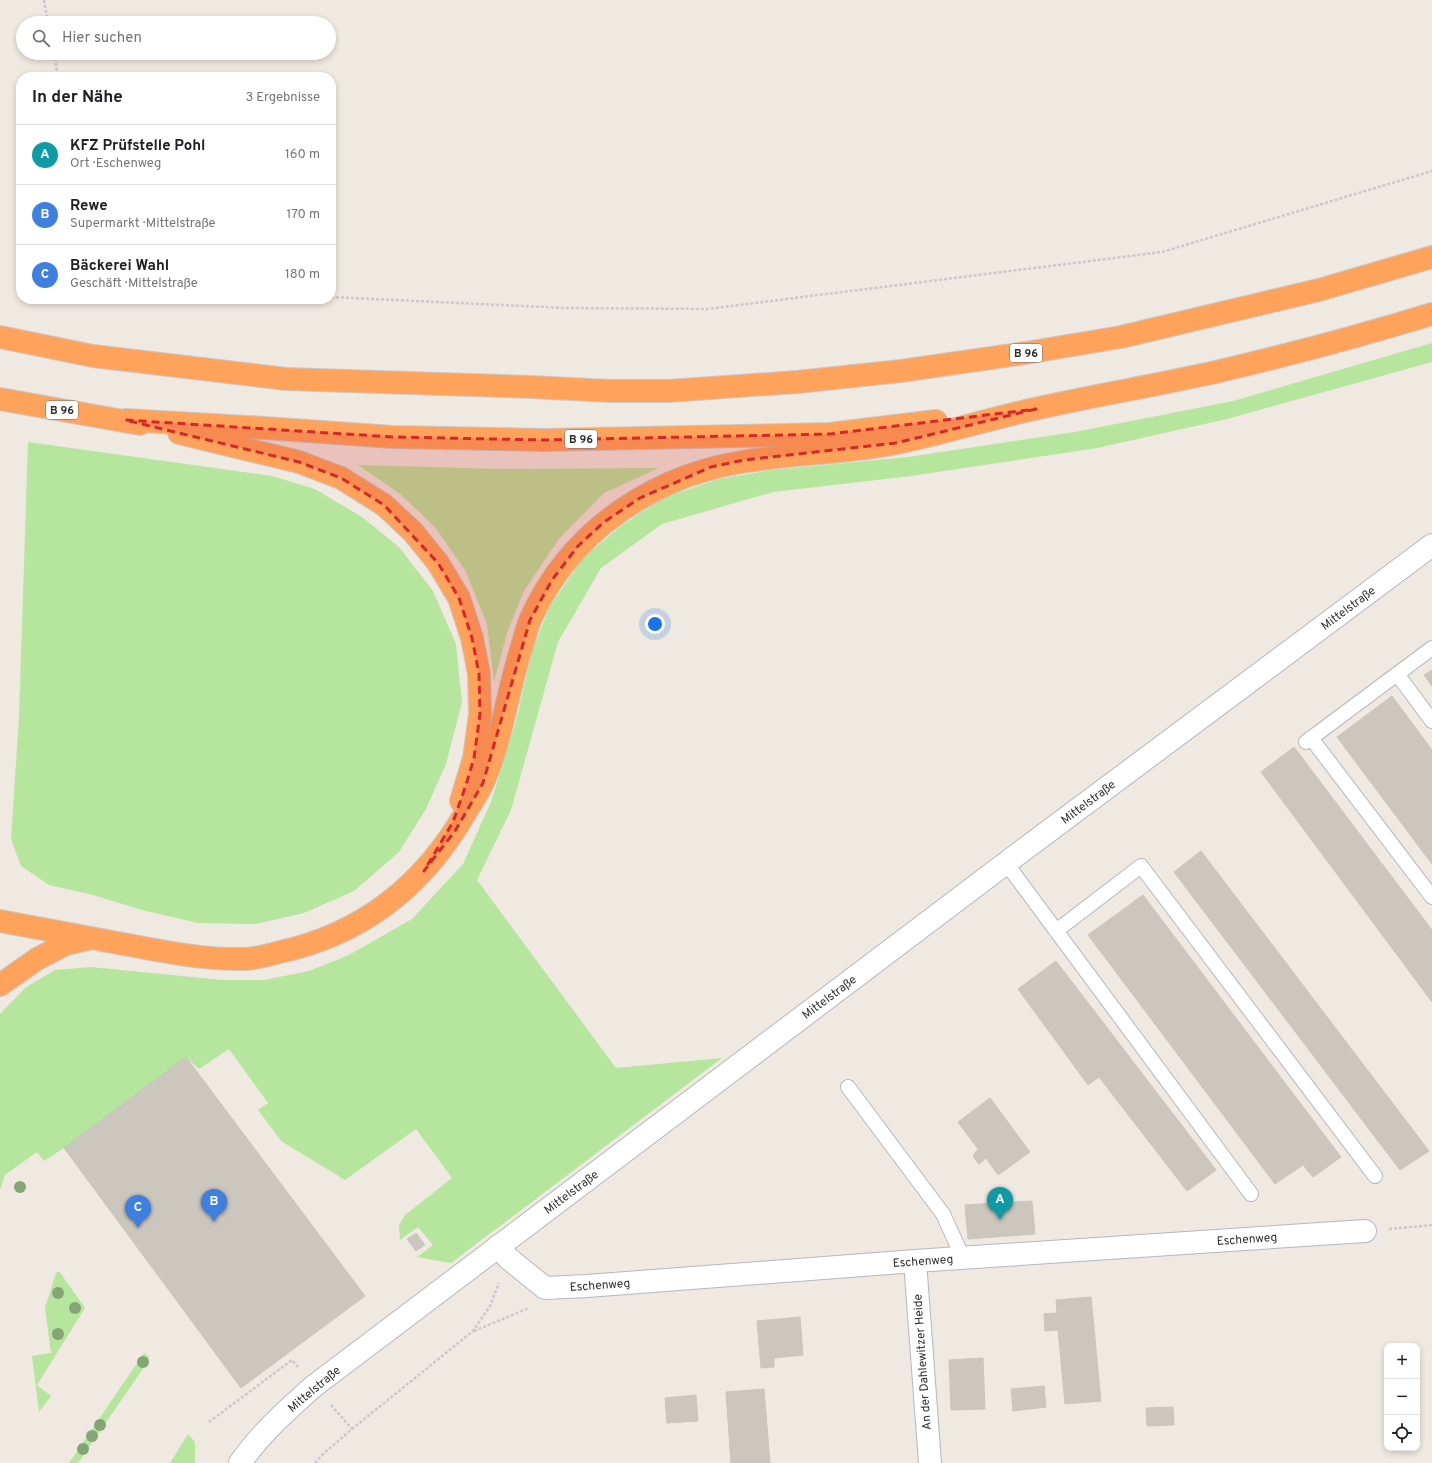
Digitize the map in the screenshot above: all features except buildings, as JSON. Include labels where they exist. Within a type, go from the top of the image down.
[{"type":"highway","name":"B 96","points":[[0,337],[92,356],[286,379],[523,386],[611,391],[668,391],[797,382],[901,372],[1121,337],[1319,290],[1432,258]]},
{"type":"highway","name":"B 96","points":[[0,399],[125,420],[393,437],[544,440],[830,434],[1036,408],[1216,372],[1337,343],[1432,314]]},
{"type":"highway","points":[[0,921],[195,956],[250,959],[299,948],[350,928],[391,902],[424,871],[455,831],[483,784],[506,711],[516,666],[530,620],[557,574],[578,546],[604,522],[640,498],[672,482],[711,467],[744,460],[896,443],[1036,408]]},
{"type":"highway","points":[[125,420],[299,462],[341,478],[384,505],[413,532],[438,563],[459,598],[472,638],[479,674],[480,714],[474,758],[453,822],[424,871]]},
{"type":"highway","points":[[0,985],[37,959],[66,944],[91,938]]},
{"type":"street","name":"Mittelstraße","points":[[240,1463],[291,1406],[314,1386],[503,1252],[1006,863],[1432,545]]},
{"type":"street","name":"Eschenweg","points":[[545,1288],[915,1261],[1365,1232]]},
{"type":"street","points":[[503,1252],[545,1288]]},
{"type":"street","name":"An der Dahlewitzer Heide","points":[[915,1261],[930,1463]]},
{"type":"lane","points":[[1432,648],[1309,740],[1432,898]]},
{"type":"lane","points":[[1397,674],[1432,721]]},
{"type":"lane","points":[[1006,863],[1251,1194]]},
{"type":"lane","points":[[1056,931],[1141,866],[1375,1176]]},
{"type":"lane","points":[[848,1087],[943,1214],[963,1258]]},
{"type":"path","points":[[44,0],[47,16]]},
{"type":"path","points":[[55,60],[57,72]]},
{"type":"path","points":[[336,297],[565,308],[707,309],[1162,252],[1432,171]]},
{"type":"path","points":[[1365,1232],[1432,1225]]},
{"type":"path","points":[[473,1331],[490,1306],[503,1252]]},
{"type":"path","points":[[315,1463],[352,1429],[473,1331],[534,1306],[545,1288]]},
{"type":"path","points":[[209,1422],[292,1360]]},
{"type":"highlighted area","points":[[1036,409],[896,443],[744,460],[711,467],[640,498],[604,522],[578,546],[552,580],[530,620],[483,783],[455,831],[424,871],[453,822],[474,758],[480,714],[479,674],[472,638],[459,598],[438,563],[384,505],[341,478],[299,462],[125,420],[393,437],[545,440],[830,434]]},
{"type":"green space","points":[[1432,343],[1432,362],[1227,419],[1097,448],[911,476],[773,492],[662,524],[601,568],[558,642],[511,810],[477,880],[616,1068],[722,1058],[451,1263],[417,1257],[433,1245],[418,1227],[400,1240],[399,1225],[405,1215],[452,1178],[416,1129],[345,1180],[281,1141],[258,1110],[268,1103],[229,1049],[199,1069],[186,1057],[64,1148],[44,1161],[37,1152],[5,1175],[0,1190],[0,1014],[25,988],[55,970],[91,967],[222,980],[264,980],[309,971],[349,955],[412,919],[463,864],[491,802],[515,725],[533,649],[549,608],[583,558],[622,525],[665,497],[719,479],[772,470],[908,457],[1075,432],[1233,401]]},
{"type":"green space","points":[[28,442],[272,476],[315,489],[362,517],[399,547],[433,591],[456,644],[462,702],[446,764],[426,809],[399,852],[354,891],[304,913],[256,924],[198,923],[142,910],[93,895],[49,885],[21,866],[11,839],[19,717]]},
{"type":"green space","points":[[358,465],[500,469],[659,468],[604,493],[558,540],[524,591],[507,633],[494,682],[487,624],[465,570],[434,526],[400,494]]},
{"type":"green space","points":[[59,1271],[85,1308],[37,1385],[51,1396],[39,1412],[32,1356],[51,1353],[45,1308],[56,1273]]},
{"type":"green space","points":[[144,1353],[149,1357],[149,1360],[78,1463],[69,1463]]},
{"type":"green space","points":[[188,1434],[195,1442],[195,1463],[170,1463]]},
{"type":"place","name":"KFZ Prüfstelle Pohl","points":[[1000,1220]]},
{"type":"place","name":"Rewe","points":[[214,1222]]},
{"type":"place","name":"Bäckerei Wahl","points":[[138,1228]]}]
